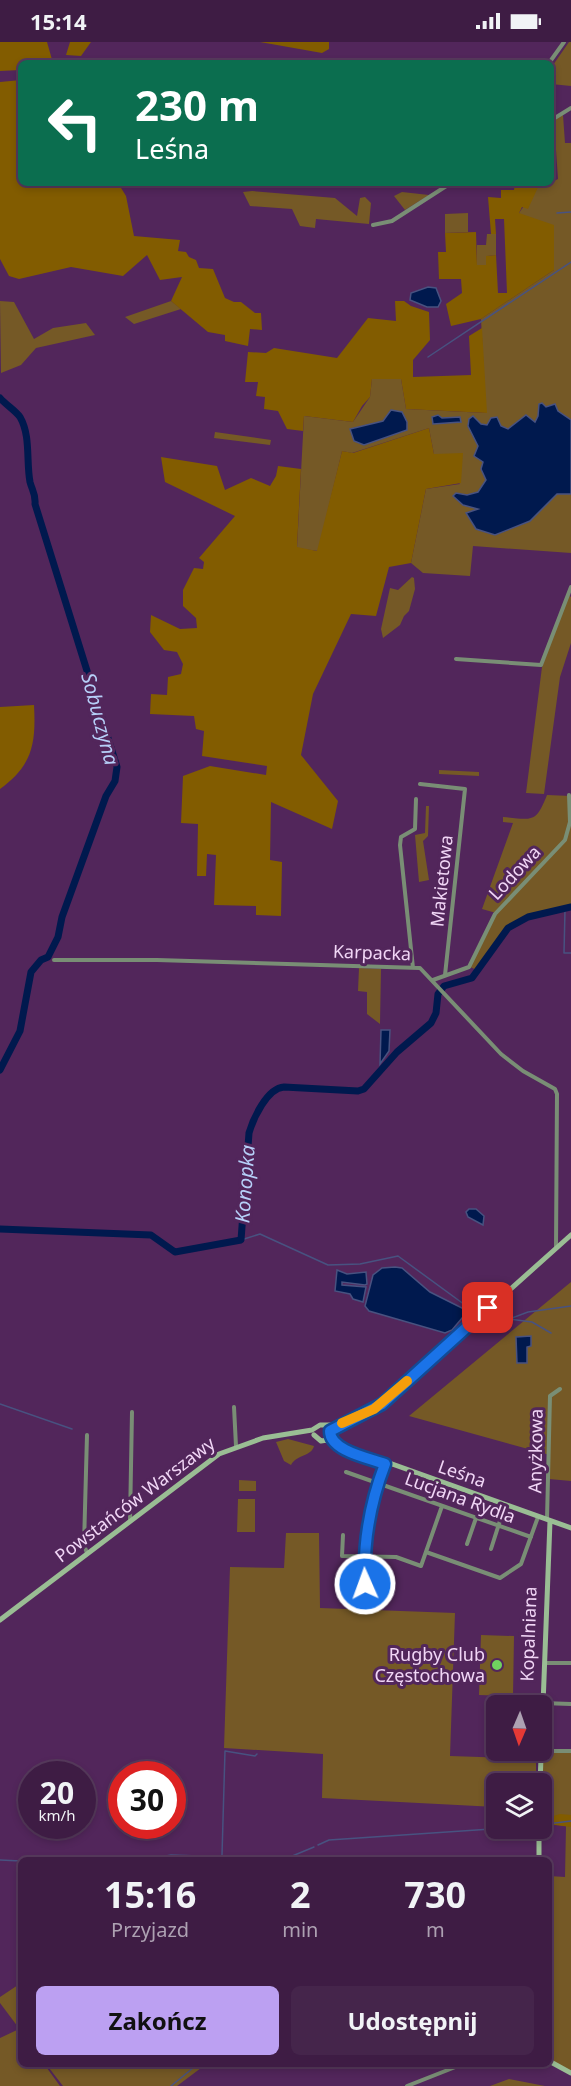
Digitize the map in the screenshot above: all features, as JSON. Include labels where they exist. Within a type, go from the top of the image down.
[{"type":"main road","points":[[325,1440],[329,1431],[382,1404],[571,1235]]},
{"type":"main road","name":"Powstańców Warszawy","points":[[0,1620],[219,1454],[263,1438],[315,1432],[320,1425],[329,1431]]},
{"type":"main road","name":"Leśna","points":[[329,1431],[332,1441],[343,1448]]},
{"type":"main road","name":"Leśna","points":[[315,1432],[318,1440],[325,1440],[385,1464],[571,1528]]},
{"type":"main road","name":"Kopalniana","points":[[542,1695],[549,1520]]},
{"type":"main road","points":[[539,1839],[539,1857]]},
{"type":"main road","points":[[552,2063],[571,2073]]},
{"type":"street","points":[[551,60],[564,42]]},
{"type":"street","points":[[554,119],[571,108]]},
{"type":"street","points":[[373,225],[392,220],[447,186]]},
{"type":"street","points":[[456,659],[541,665],[571,586]]},
{"type":"street","name":"Makietowa","points":[[420,784],[465,789],[445,975]]},
{"type":"street","name":"Lodowa","points":[[433,980],[469,967],[495,914],[565,840],[570,822],[570,795]]},
{"type":"street","points":[[413,968],[400,845],[401,837],[415,829],[416,799]]},
{"type":"street","name":"Karpacka","points":[[54,960],[157,960],[423,970],[501,1054],[523,1071],[555,1089],[557,1094],[556,1248]]},
{"type":"street","name":"Anyżkowa","points":[[549,1520],[550,1396],[560,1389]]},
{"type":"street","points":[[234,1407],[236,1446]]},
{"type":"street","points":[[130,1521],[132,1412]]},
{"type":"street","points":[[87,1435],[84,1545],[87,1553]]},
{"type":"street","points":[[366,1605],[364,1556],[371,1504],[385,1464]]},
{"type":"street","name":"Lucjana Rydla","points":[[346,1472],[531,1537]]},
{"type":"street","points":[[491,1549],[505,1505]]},
{"type":"street","points":[[343,1535],[342,1556],[396,1557],[421,1566],[442,1506]]},
{"type":"street","points":[[426,1552],[500,1578],[521,1564],[538,1516]]},
{"type":"street","points":[[467,1544],[476,1518]]},
{"type":"street","points":[[544,1663],[571,1663]]},
{"type":"street","points":[[552,1703],[571,1704]]},
{"type":"street","points":[[552,1750],[571,1751]]},
{"type":"street","points":[[407,2086],[455,2067]]},
{"type":"shaded area","points":[[0,42],[47,42],[52,60],[18,60],[18,70],[0,71]]},
{"type":"shaded area","points":[[70,42],[91,42],[81,56],[66,55]]},
{"type":"shaded area","points":[[260,42],[329,42],[329,49],[322,53]]},
{"type":"shaded area","points":[[571,42],[571,86],[554,84],[554,64]]},
{"type":"shaded area","points":[[18,80],[18,186],[120,186],[126,196],[134,236],[180,240],[178,251],[186,252],[189,257],[196,260],[199,268],[213,269],[225,298],[241,302],[255,313],[261,313],[262,330],[250,329],[248,346],[225,341],[225,335],[208,332],[171,301],[182,277],[160,280],[147,255],[123,276],[71,267],[19,279],[9,276],[0,259],[0,82]]},
{"type":"shaded area","points":[[563,115],[565,143],[571,143],[571,553],[473,546],[470,576],[423,573],[411,563],[426,489],[460,484],[434,454],[429,428],[352,453],[342,451],[318,551],[297,548],[304,416],[353,422],[370,397],[372,379],[401,379],[406,409],[486,413],[481,319],[554,270],[519,213],[538,186],[554,186],[554,181],[558,179],[554,121]]},
{"type":"shaded area","points":[[515,186],[539,186],[528,209],[522,207],[519,213],[554,225],[554,270],[481,319],[451,326],[446,304],[462,293],[461,279],[439,279],[438,252],[446,252],[445,233],[476,232],[477,265],[486,265],[486,256],[496,255],[498,293],[507,293],[504,219],[495,219],[496,234],[491,234],[488,197],[501,198],[501,190],[514,190]]},
{"type":"shaded area","points":[[243,192],[335,198],[357,216],[360,198],[365,197],[371,203],[369,224],[316,219],[315,228],[300,226],[292,209],[250,206]]},
{"type":"shaded area","points":[[402,192],[429,195],[405,210],[394,196]]},
{"type":"shaded area","points":[[468,213],[468,232],[445,233],[445,214]]},
{"type":"shaded area","points":[[487,234],[496,234],[496,255],[487,256],[487,265],[477,265],[477,245],[486,245]]},
{"type":"shaded area","points":[[0,301],[14,302],[34,339],[53,328],[86,323],[95,335],[36,348],[21,365],[1,373]]},
{"type":"shaded area","points":[[171,301],[181,309],[134,324],[125,317]]},
{"type":"shaded area","points":[[395,301],[404,301],[429,312],[430,340],[413,360],[413,377],[471,375],[469,336],[482,328],[487,413],[406,409],[401,379],[372,379],[370,397],[353,422],[304,416],[303,431],[287,429],[278,411],[264,409],[265,397],[256,396],[258,382],[245,382],[248,352],[266,353],[274,348],[337,358],[368,318],[396,321]]},
{"type":"shaded area","points":[[429,428],[434,454],[463,453],[461,483],[426,489],[411,563],[389,567],[376,616],[351,614],[313,694],[301,755],[338,801],[332,829],[271,802],[270,860],[282,862],[281,916],[256,915],[256,906],[214,905],[216,855],[207,854],[206,876],[197,876],[198,824],[181,823],[183,776],[210,766],[266,775],[267,766],[202,756],[204,731],[196,729],[194,716],[150,714],[151,694],[167,695],[168,677],[181,674],[183,664],[177,652],[164,650],[150,632],[151,615],[180,629],[197,628],[196,618],[183,606],[183,590],[194,568],[203,569],[204,562],[199,558],[235,516],[165,482],[161,457],[217,466],[225,490],[251,478],[270,486],[276,476],[278,466],[301,469],[297,547],[317,551],[342,451],[353,453]]},
{"type":"shaded area","points":[[215,432],[271,440],[270,445],[214,438]]},
{"type":"shaded area","points":[[412,577],[415,589],[409,611],[400,625],[383,638],[381,629],[390,588],[398,590]]},
{"type":"shaded area","points":[[568,595],[571,597],[571,643],[560,677],[544,794],[526,793],[542,667]]},
{"type":"shaded area","points":[[34,705],[33,742],[26,762],[20,771],[0,789],[0,707]]},
{"type":"shaded area","points":[[439,770],[479,772],[479,776],[439,774]]},
{"type":"shaded area","points":[[547,795],[571,796],[571,905],[513,922],[477,970],[470,967],[496,913],[482,909],[513,823],[503,822],[503,817],[532,818],[540,811]]},
{"type":"shaded area","points":[[426,806],[429,806],[428,836],[423,841],[429,880],[419,882],[415,835],[425,833]]},
{"type":"shaded area","points":[[359,968],[381,969],[380,1024],[367,1014],[367,992],[358,991]]},
{"type":"shaded area","points":[[571,1282],[571,1481],[549,1479],[550,1455],[409,1416]]},
{"type":"shaded area","points":[[288,1439],[314,1446],[310,1452],[291,1465],[284,1461],[276,1442]]},
{"type":"shaded area","points":[[239,1480],[256,1481],[256,1491],[239,1491]]},
{"type":"shaded area","points":[[238,1499],[255,1499],[255,1532],[237,1532]]},
{"type":"shaded area","points":[[286,1533],[319,1533],[320,1608],[455,1613],[450,1756],[486,1757],[486,1761],[536,1761],[536,1773],[486,1773],[486,1806],[322,1798],[323,1754],[224,1748],[230,1567],[284,1568]]},
{"type":"shaded area","name":"Rugby Club Częstochowa","points":[[481,1635],[514,1636],[513,1695],[479,1695]]},
{"type":"shaded area","points":[[552,1751],[571,1751],[571,2073],[552,2062],[552,1876],[565,1877],[566,1826],[552,1824],[552,1773],[542,1773],[542,1761],[552,1761]]},
{"type":"shaded area","points":[[571,1815],[571,1827],[552,1825],[552,1816]]},
{"type":"shaded area","points":[[18,1985],[18,2027],[0,2003],[0,1997]]},
{"type":"shaded area","points":[[17,2030],[18,2067],[46,2067],[60,2086],[0,2086],[0,2038]]},
{"type":"shaded area","points":[[48,2067],[201,2068],[177,2086],[63,2086]]},
{"type":"shaded area","points":[[509,2079],[545,2086],[490,2086]]},
{"type":"water","points":[[428,287],[436,288],[441,301],[438,307],[427,307],[410,300],[411,293]]},
{"type":"water","points":[[542,403],[546,407],[555,404],[558,411],[571,420],[571,494],[557,494],[530,521],[495,535],[476,529],[466,513],[478,509],[463,505],[453,496],[456,493],[467,495],[478,492],[486,480],[481,469],[483,462],[474,456],[478,446],[468,426],[469,419],[473,416],[481,424],[487,425],[491,418],[497,417],[501,426],[508,429],[526,415],[535,422],[539,404]]},
{"type":"water","points":[[391,410],[402,412],[407,422],[407,430],[364,445],[354,441],[350,429],[383,421]]},
{"type":"water","points":[[438,415],[442,418],[460,417],[461,422],[433,424],[432,417]]},
{"type":"water","points":[[381,1030],[390,1030],[389,1051],[380,1064]]},
{"type":"water","points":[[469,1209],[476,1209],[484,1216],[483,1225],[468,1217],[466,1212]]},
{"type":"water","points":[[382,1268],[402,1268],[430,1292],[468,1311],[452,1330],[445,1333],[369,1311],[365,1306],[373,1275]]},
{"type":"water","points":[[337,1270],[347,1274],[366,1272],[367,1284],[365,1285],[342,1282],[342,1285],[366,1287],[363,1302],[353,1299],[350,1294],[335,1291]]},
{"type":"water","points":[[531,1336],[531,1346],[527,1347],[527,1363],[517,1363],[516,1337]]},
{"type":"waterway","points":[[557,213],[571,212]]},
{"type":"waterway","points":[[428,357],[571,262]]},
{"type":"waterway","name":"Sobuczyna","points":[[0,398],[18,414],[26,432],[29,474],[35,504],[117,767],[115,781],[106,796],[62,917],[58,937],[48,957],[41,960],[31,972],[20,1031],[0,1070]]},
{"type":"waterway","name":"Konopka","points":[[0,1229],[151,1235],[175,1252],[241,1240],[249,1133],[257,1113],[267,1098],[284,1087],[358,1091],[364,1089],[397,1052],[431,1023],[436,1013],[438,994],[444,986],[472,978],[508,928],[528,917],[571,907]]},
{"type":"waterway","points":[[565,910],[564,953],[571,953]]},
{"type":"waterway","points":[[241,1240],[260,1234],[328,1265],[360,1264],[398,1256],[476,1313]]},
{"type":"waterway","points":[[484,1319],[496,1324],[528,1312],[571,1306]]},
{"type":"waterway","points":[[509,1319],[532,1322],[551,1333]]},
{"type":"waterway","points":[[0,1404],[72,1429]]},
{"type":"waterway","points":[[222,1855],[225,1751],[255,1756],[257,1754]]},
{"type":"waterway","points":[[552,1823],[571,1821]]},
{"type":"waterway","points":[[318,1845],[329,1840],[486,1829]]},
{"type":"waterway","points":[[290,1857],[314,1847]]},
{"type":"waterway","points":[[161,1857],[171,1855],[228,1857]]},
{"type":"waterway","points":[[0,1860],[18,1861]]},
{"type":"waterway","points":[[171,2086],[196,2067]]},
{"type":"slow traffic","points":[[342,1423],[366,1414],[382,1404],[407,1381]]},
{"type":"place","name":"Rugby Club Częstochowa","points":[[497,1665]]},
{"type":"route","points":[[365,1584],[364,1556],[371,1504],[385,1464],[337,1445],[332,1441],[330,1431],[382,1404],[488,1308]]}]
